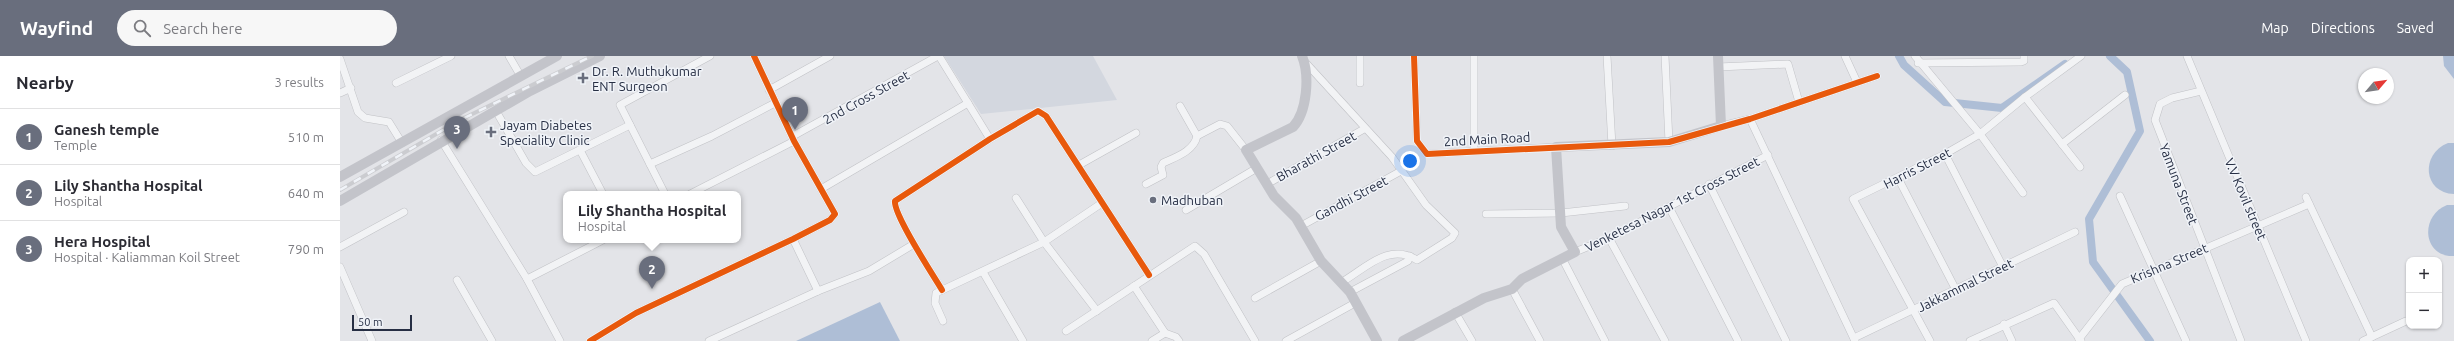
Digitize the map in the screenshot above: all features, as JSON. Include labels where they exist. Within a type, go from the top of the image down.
[{"type":"street","points":[[396,83],[451,56]]},
{"type":"street","points":[[509,56],[520,75]]},
{"type":"street","points":[[340,177],[520,75],[557,56]]},
{"type":"street","points":[[340,201],[442,140],[530,91],[600,56]]},
{"type":"street","points":[[664,191],[620,107],[621,104],[710,56]]},
{"type":"street","points":[[590,341],[598,334],[636,313],[793,239],[830,220],[835,214],[793,139],[754,56]]},
{"type":"street","points":[[769,90],[830,56]]},
{"type":"street","points":[[938,56],[990,139]]},
{"type":"street","name":"2nd Cross Street","points":[[696,191],[793,139],[938,56]]},
{"type":"street","points":[[1360,56],[1360,83]]},
{"type":"street","name":"2nd Main Road","points":[[1414,56],[1417,141],[1427,154],[1474,150],[1556,147]]},
{"type":"street","points":[[1474,56],[1474,150]]},
{"type":"street","points":[[1607,56],[1612,146]]},
{"type":"street","points":[[1665,56],[1669,142]]},
{"type":"street","points":[[1718,56],[1721,126]]},
{"type":"street","points":[[1845,56],[1857,82]]},
{"type":"street","points":[[1916,59],[2021,62],[2024,61],[2024,56]]},
{"type":"street","name":"Harris Street","points":[[1913,310],[1853,199],[1945,154],[1980,134],[2025,97],[2081,56]]},
{"type":"street","name":"V.V Kovil street","points":[[2187,56],[2306,341]]},
{"type":"street","points":[[340,59],[358,112],[365,118],[389,122],[402,143]]},
{"type":"street","points":[[1303,59],[1364,129],[1392,157],[1426,205],[1455,234],[1452,238],[1417,260],[1410,256],[1395,252],[1388,254],[1342,282]]},
{"type":"street","points":[[1246,150],[1292,127],[1298,121],[1304,105],[1303,59]]},
{"type":"street","points":[[1916,59],[1980,134],[2023,193]]},
{"type":"street","points":[[1718,67],[1788,64],[1799,102]]},
{"type":"street","points":[[1404,341],[1455,312],[1484,298],[1512,289],[1522,279],[1575,252],[1562,227],[1556,147],[1612,146],[1669,142],[1750,119],[1877,76]]},
{"type":"street","points":[[340,93],[351,88]]},
{"type":"street","name":"Yamuna Street","points":[[2201,91],[2172,98],[2160,104],[2155,120],[2203,248],[2241,341]]},
{"type":"street","points":[[2062,144],[2125,95]]},
{"type":"street","points":[[2025,97],[2080,167]]},
{"type":"street","points":[[650,164],[712,136],[775,103]]},
{"type":"street","points":[[821,189],[968,103]]},
{"type":"street","points":[[1146,184],[1164,176],[1162,165],[1194,147],[1197,136],[1180,106]]},
{"type":"street","points":[[496,111],[531,170],[540,171],[630,125]]},
{"type":"street","points":[[942,290],[914,244],[896,209],[895,201],[990,139],[1038,111],[1046,116],[1150,275]]},
{"type":"street","points":[[1750,119],[1854,340]]},
{"type":"street","points":[[1197,136],[1224,124],[1246,150],[1274,196],[1286,207],[1301,226],[1320,261],[1342,282],[1350,292],[1377,341]]},
{"type":"street","name":"Bharathi Street","points":[[1266,184],[1364,129]]},
{"type":"street","points":[[1079,165],[1136,133]]},
{"type":"street","points":[[442,140],[527,279],[560,341]]},
{"type":"street","points":[[580,150],[601,191]]},
{"type":"street","points":[[1945,154],[2004,267]]},
{"type":"street","name":"Venketesa Nagar 1st Cross Street","points":[[1575,252],[1609,238],[1669,207],[1709,184],[1768,155]]},
{"type":"street","points":[[1186,210],[1257,168]]},
{"type":"street","name":"Gandhi Street","points":[[1301,226],[1401,171]]},
{"type":"street","points":[[1898,178],[1956,290]]},
{"type":"street","points":[[1709,184],[1786,341]]},
{"type":"street","points":[[2120,196],[2186,341]]},
{"type":"street","points":[[2306,197],[2372,337]]},
{"type":"street","points":[[1016,198],[1044,242],[1096,311]]},
{"type":"street","points":[[944,322],[934,299],[936,293],[957,281],[983,272],[1044,242],[1102,203]]},
{"type":"street","name":"Krishna Street","points":[[2080,340],[2122,284],[2203,248],[2309,204]]},
{"type":"street","points":[[1486,214],[1561,213],[1625,206]]},
{"type":"street","points":[[1669,207],[1738,341]]},
{"type":"street","points":[[340,247],[404,212]]},
{"type":"street","name":"Jakkammal Street","points":[[1854,340],[2075,232]]},
{"type":"street","points":[[1609,238],[1665,341]]},
{"type":"street","points":[[793,239],[818,291]]},
{"type":"street","points":[[527,279],[597,243]]},
{"type":"street","points":[[709,341],[818,291],[869,271],[914,244]]},
{"type":"street","points":[[1066,331],[1191,247],[1195,246],[1201,250],[1255,341]]},
{"type":"street","points":[[1350,292],[1408,261],[1410,256]]},
{"type":"street","points":[[1562,258],[1605,341]]},
{"type":"street","points":[[1255,298],[1320,261]]},
{"type":"street","points":[[340,267],[372,341]]},
{"type":"street","points":[[983,272],[1023,341]]},
{"type":"street","points":[[457,280],[492,341]]},
{"type":"street","points":[[1134,286],[1165,332],[1170,337],[1176,337],[1179,341]]},
{"type":"street","points":[[1512,289],[1540,341]]},
{"type":"street","points":[[1286,341],[1355,303]]},
{"type":"street","points":[[1970,341],[2004,324],[2054,303],[2080,340]]},
{"type":"street","points":[[1913,310],[1930,341]]},
{"type":"street","points":[[1455,312],[1472,341]]},
{"type":"street","points":[[2363,341],[2406,321]]},
{"type":"street","points":[[2004,324],[2012,341]]},
{"type":"street","points":[[1152,341],[1165,332]]},
{"type":"street","points":[[598,334],[602,341]]},
{"type":"shaded area","points":[[944,56],[1093,56],[1117,100],[981,114]]},
{"type":"water","points":[[2443,56],[2454,56],[2454,79],[2444,66]]},
{"type":"water","points":[[2448,143],[2454,143],[2454,194],[2444,192],[2436,187],[2431,180],[2429,172],[2429,164],[2433,155],[2439,148]]},
{"type":"water","points":[[2447,205],[2454,205],[2454,256],[2444,255],[2436,250],[2431,244],[2428,235],[2432,218],[2438,210]]},
{"type":"water","points":[[880,302],[900,341],[796,341]]},
{"type":"waterway","points":[[1899,56],[1904,65],[1945,102],[2002,108],[2065,64]]},
{"type":"waterway","points":[[2110,56],[2127,72],[2140,131],[2089,219],[2093,262],[2150,341]]},
{"type":"railway","points":[[340,190],[462,119],[592,56]]},
{"type":"cycle path","points":[[590,341],[636,313],[793,239],[830,220],[835,214],[794,141],[754,56]]},
{"type":"cycle path","points":[[1414,56],[1417,141],[1427,154],[1669,142],[1750,119],[1877,76]]},
{"type":"cycle path","points":[[942,290],[900,218],[895,201],[990,139],[1038,111],[1046,116],[1149,275]]},
{"type":"place","name":"Dr. R. Muthukumar ENT Surgeon","points":[[583,78]]},
{"type":"place","name":"Ganesh temple","points":[[795,130]]},
{"type":"place","name":"Jayam Diabetes Speciality Clinic","points":[[491,132]]},
{"type":"place","name":"Hera Hospital","points":[[457,149]]},
{"type":"place","name":"Madhuban","points":[[1153,200]]},
{"type":"place","name":"Lily Shantha Hospital","points":[[652,289]]}]
